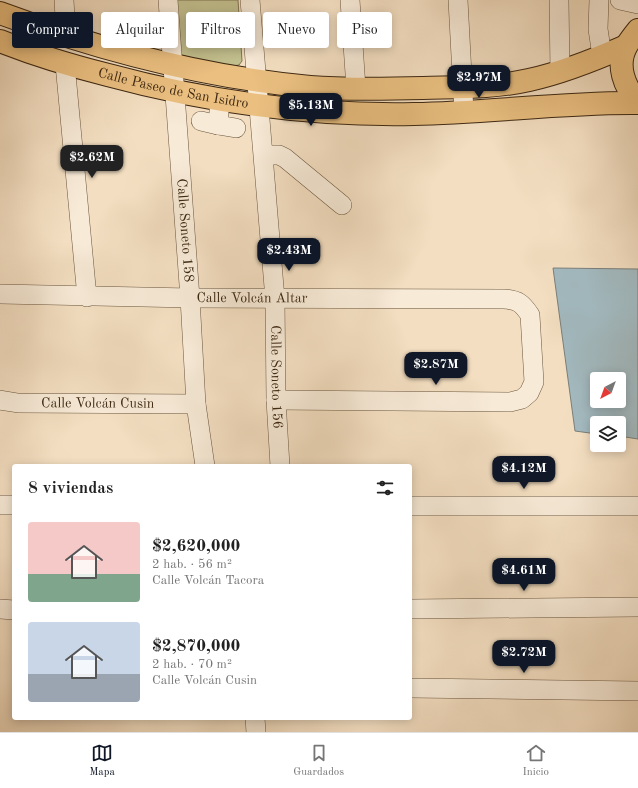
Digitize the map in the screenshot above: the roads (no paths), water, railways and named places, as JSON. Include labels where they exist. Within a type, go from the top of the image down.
[{"type":"main road","name":"Calle Paseo de San Isidro","points":[[0,13],[12,17]]},
{"type":"main road","name":"Calle Paseo de San Isidro","points":[[93,43],[173,65],[258,80],[311,87],[463,87],[496,85],[528,80],[560,72],[602,56],[632,38]]},
{"type":"main road","points":[[632,38],[622,58],[622,70],[624,82],[638,103]]},
{"type":"main road","name":"Calle Paseo de San Isidro","points":[[0,41],[65,64],[175,92],[260,106],[347,113],[413,114],[464,112],[603,102],[638,103]]},
{"type":"street","points":[[64,0],[65,12]]},
{"type":"street","points":[[168,0],[173,65]]},
{"type":"street","name":"Calle Soneto 156","points":[[250,0],[258,80],[275,299],[276,400],[280,464]]},
{"type":"street","points":[[350,0],[356,88]]},
{"type":"street","points":[[458,0],[464,112]]},
{"type":"street","points":[[559,0],[560,72]]},
{"type":"street","points":[[599,0],[598,29],[602,56]]},
{"type":"street","points":[[620,0],[638,4]]},
{"type":"street","points":[[65,64],[87,297]]},
{"type":"street","name":"Calle Soneto 158","points":[[173,65],[196,404],[205,464]]},
{"type":"street","points":[[218,125],[220,99]]},
{"type":"street","points":[[264,155],[278,155],[285,158],[342,205]]},
{"type":"street","name":"Calle Volcán Altar","points":[[0,294],[87,297],[275,299],[504,299],[514,300],[524,306],[530,315],[534,382],[529,393],[522,400],[510,402],[276,400]]},
{"type":"street","name":"Calle Volcán Cusin","points":[[0,400],[18,402],[196,404]]},
{"type":"street","points":[[0,505],[12,505]]},
{"type":"street","points":[[412,506],[638,506]]},
{"type":"street","points":[[412,609],[638,607]]},
{"type":"street","points":[[0,609],[12,610]]},
{"type":"street","points":[[412,688],[638,691]]},
{"type":"street","points":[[255,720],[256,732]]},
{"type":"water","points":[[553,268],[638,269],[638,439],[626,437],[626,416],[590,416],[590,433],[575,431]]}]
